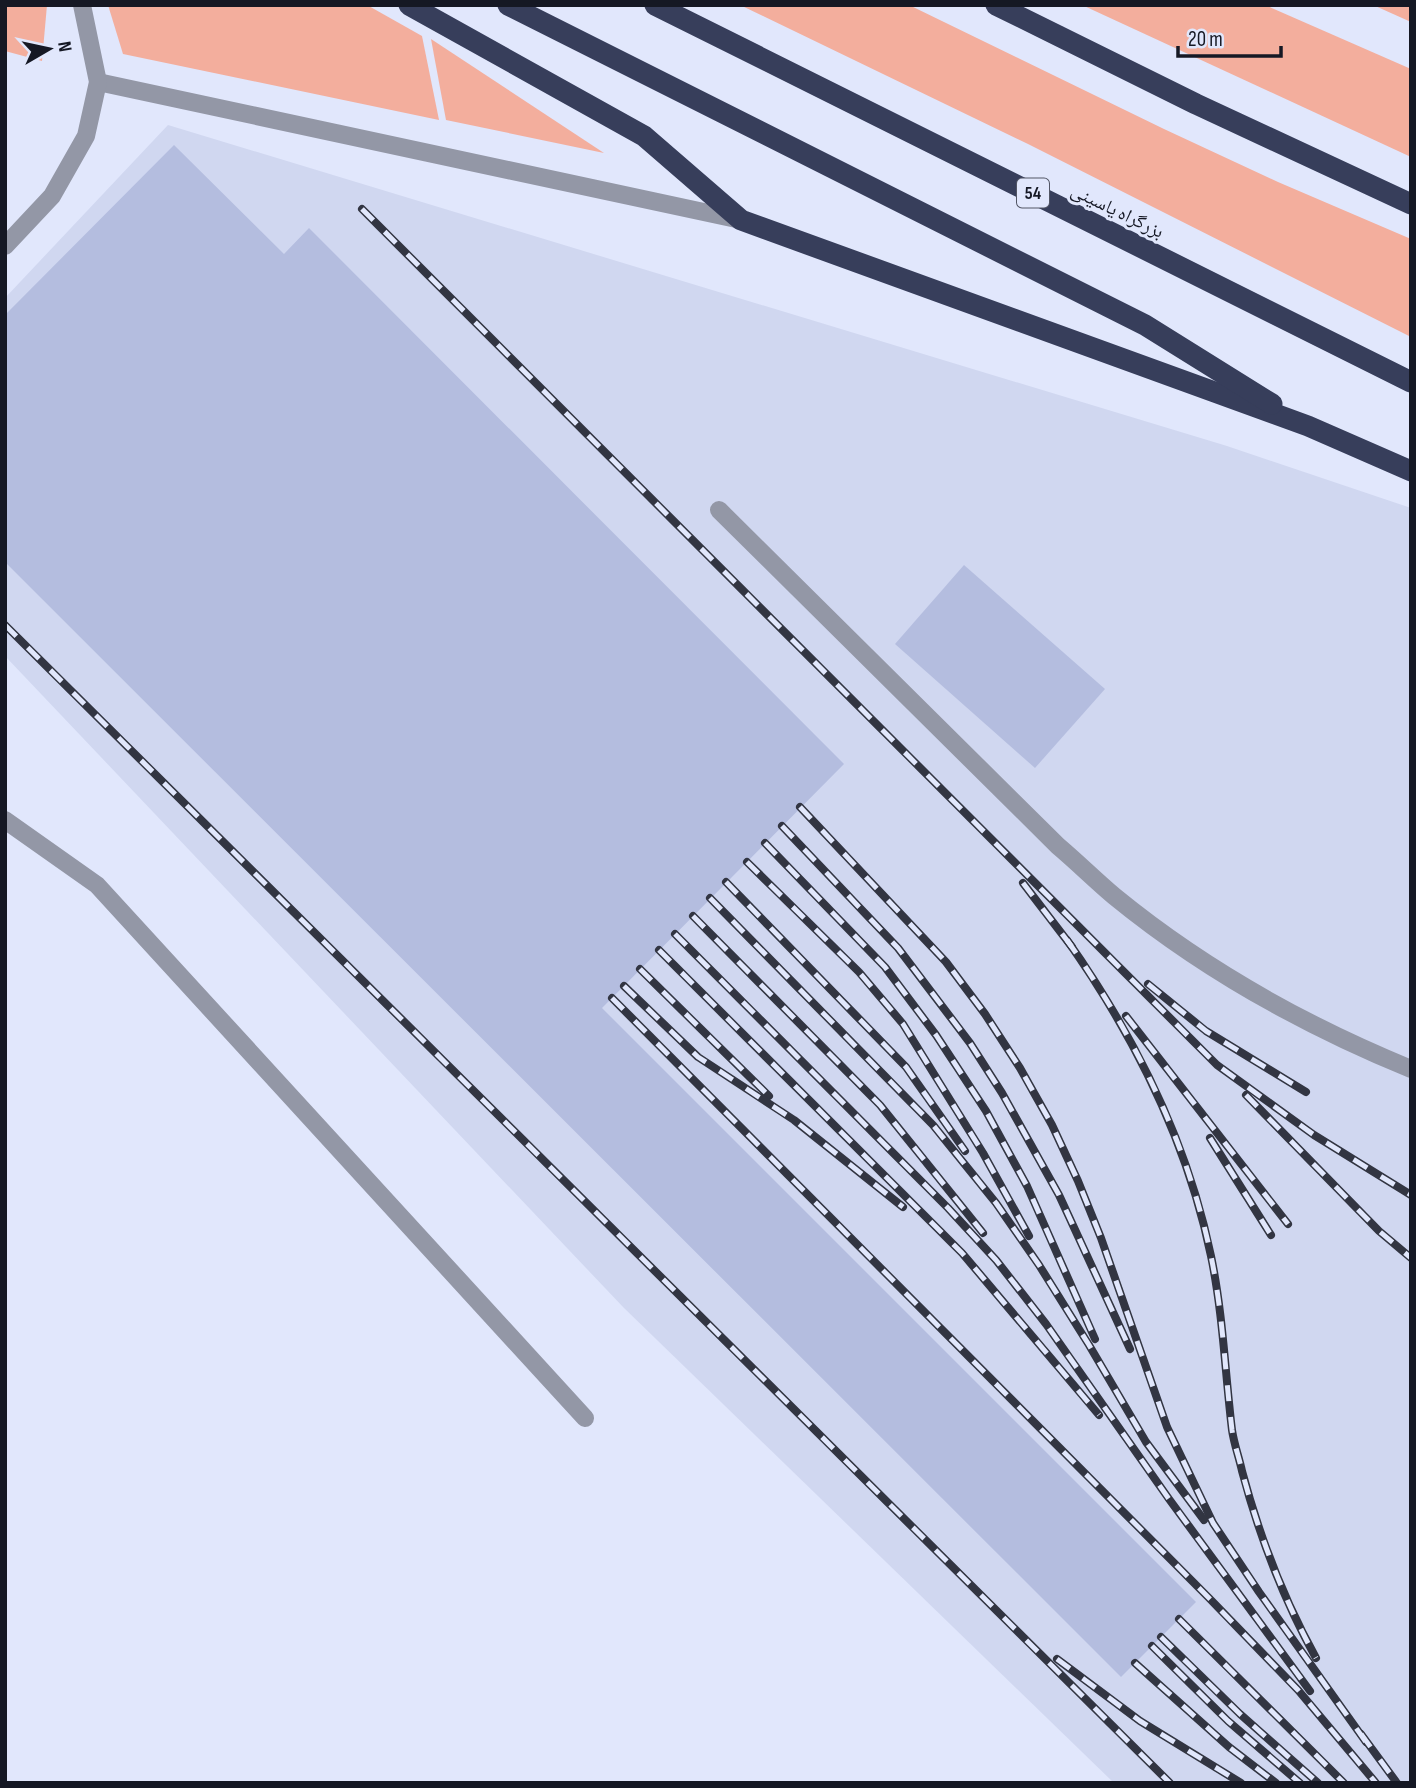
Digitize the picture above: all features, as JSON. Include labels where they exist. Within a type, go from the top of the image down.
[{"type":"highway","points":[[408,5],[644,136],[741,220],[1308,426],[1411,471]]},
{"type":"highway","points":[[508,5],[1145,325],[1308,426]]},
{"type":"highway","name":"بزرگراه یاسینی","points":[[655,5],[1411,382]]},
{"type":"highway","points":[[996,5],[1196,104],[1411,204]]},
{"type":"lane","points":[[5,246],[52,196],[86,136],[98,82],[82,5]]},
{"type":"lane","points":[[98,82],[741,220]]},
{"type":"lane","points":[[719,510],[1058,846],[1114,896],[1178,943],[1244,985],[1312,1024],[1411,1069]]},
{"type":"lane","points":[[5,820],[97,885],[584,1418]]},
{"type":"shaded area","points":[[5,5],[47,5],[42,61],[5,51]]},
{"type":"shaded area","points":[[108,5],[367,5],[422,36],[439,120],[123,54]]},
{"type":"shaded area","points":[[740,5],[909,5],[1164,129],[1411,239],[1411,337],[1028,144]]},
{"type":"shaded area","points":[[1082,5],[1265,5],[1411,69],[1411,157]]},
{"type":"shaded area","points":[[1373,5],[1411,5],[1411,22]]},
{"type":"shaded area","points":[[431,39],[604,153],[446,120]]},
{"type":"shaded area","points":[[168,125],[1227,446],[1411,508],[1411,1783],[1114,1783],[624,1308],[5,656],[5,298]]},
{"type":"building","points":[[174,145],[284,254],[309,228],[844,764],[602,1008],[1196,1602],[1121,1677],[5,562],[5,315]]},
{"type":"building","points":[[964,565],[1105,689],[1035,768],[895,644]]},
{"type":"railway","points":[[362,209],[1217,1065],[1314,1135],[1411,1195]]},
{"type":"railway","points":[[5,625],[1170,1783]]},
{"type":"railway","points":[[800,807],[946,962],[985,1014],[1020,1068],[1052,1125],[1078,1181],[1101,1238],[1167,1427],[1213,1523],[1366,1742]]},
{"type":"railway","points":[[782,826],[898,948],[970,1043],[1002,1093],[1059,1195],[1130,1349]]},
{"type":"railway","points":[[765,843],[885,967],[936,1035],[986,1111],[1027,1186],[1095,1339]]},
{"type":"railway","points":[[747,862],[859,972],[903,1024],[983,1153],[1029,1236]]},
{"type":"railway","points":[[726,882],[906,1067],[965,1151]]},
{"type":"railway","points":[[1023,883],[1072,947]]},
{"type":"railway","points":[[710,898],[933,1125],[996,1203],[1039,1265],[1146,1442],[1204,1520]]},
{"type":"railway","points":[[693,916],[880,1105],[983,1233]]},
{"type":"railway","points":[[675,934],[948,1208],[996,1260],[1046,1324],[1169,1499],[1310,1691]]},
{"type":"railway","points":[[1067,940],[1136,1051],[1173,1130],[1188,1171],[1201,1213],[1215,1278],[1235,1445],[1273,1567],[1316,1658]]},
{"type":"railway","points":[[659,950],[962,1253],[1099,1415]]},
{"type":"railway","points":[[640,969],[769,1096]]},
{"type":"railway","points":[[1148,984],[1206,1031],[1306,1092]]},
{"type":"railway","points":[[624,986],[698,1057],[794,1120],[903,1207]]},
{"type":"railway","points":[[612,998],[1209,1598],[1298,1690],[1376,1783]]},
{"type":"railway","points":[[1126,1016],[1288,1224]]},
{"type":"railway","points":[[1246,1095],[1379,1231],[1411,1258]]},
{"type":"railway","points":[[1210,1138],[1271,1235]]},
{"type":"railway","points":[[1179,1619],[1344,1783]]},
{"type":"railway","points":[[1161,1637],[1240,1714],[1318,1783]]},
{"type":"railway","points":[[1152,1646],[1228,1721],[1300,1783]]},
{"type":"railway","points":[[1057,1659],[1140,1721],[1241,1783]]},
{"type":"railway","points":[[1135,1663],[1229,1747],[1276,1783]]},
{"type":"railway","points":[[1361,1734],[1397,1783]]}]
